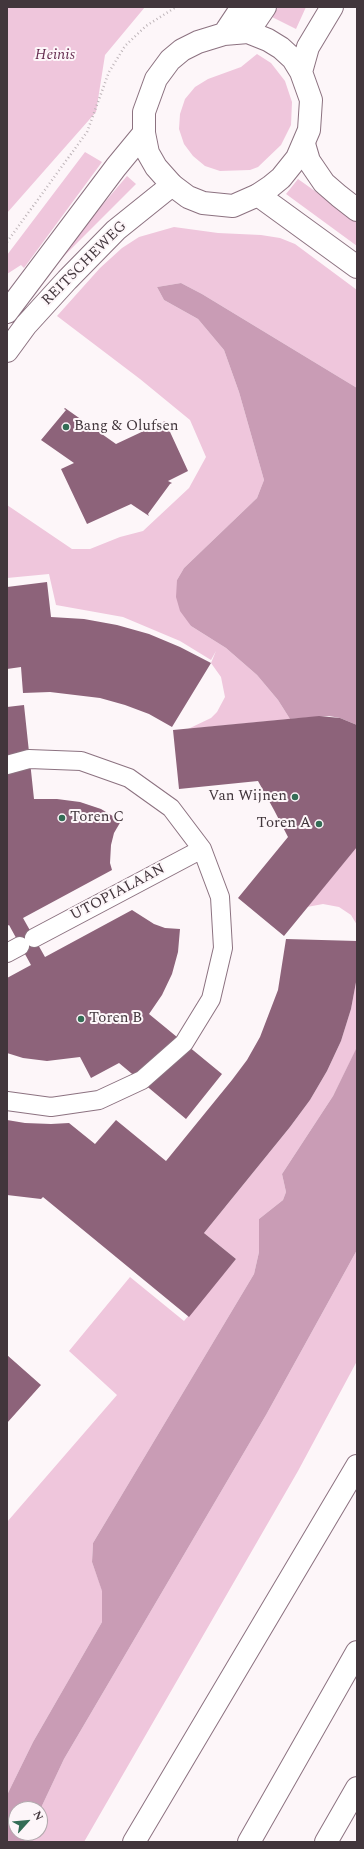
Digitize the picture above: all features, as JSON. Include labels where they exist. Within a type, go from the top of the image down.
[{"type":"main road","points":[[224,34],[242,7]]},
{"type":"main road","points":[[248,32],[265,7]]},
{"type":"main road","points":[[301,72],[308,47],[332,7]]},
{"type":"main road","points":[[248,32],[268,40],[281,48],[293,59],[301,72],[311,100],[309,130],[297,158],[281,178],[258,195],[233,206],[202,203],[188,197],[172,185],[156,167],[148,153],[144,133],[144,112],[156,79],[170,60],[182,50],[198,42],[224,34],[248,32]]},
{"type":"main road","name":"REITSCHEWEG","points":[[7,312],[116,167],[144,133]]},
{"type":"main road","points":[[304,144],[309,161],[324,183],[357,210]]},
{"type":"main road","name":"REITSCHEWEG","points":[[7,352],[26,325],[72,274],[116,230],[172,185]]},
{"type":"main road","points":[[258,195],[357,267]]},
{"type":"main road","points":[[134,1842],[357,1466]]},
{"type":"main road","points":[[249,1842],[357,1652]]},
{"type":"main road","points":[[326,1842],[357,1788]]},
{"type":"lane","points":[[7,765],[30,759],[81,761],[129,778],[171,808],[202,848],[220,897],[223,948],[211,999],[184,1043],[142,1080],[99,1100],[51,1107],[7,1101]]},
{"type":"lane","name":"UTOPIALAAN","points":[[21,946],[202,848]]},
{"type":"path","points":[[7,242],[87,132],[109,72],[125,46],[146,26],[176,7]]},
{"type":"green space","name":"Heinis","points":[[7,7],[145,7],[105,55],[96,112],[7,213]]},
{"type":"green space","points":[[278,7],[306,7],[296,29],[272,17]]},
{"type":"green space","points":[[257,54],[271,63],[285,81],[292,102],[291,125],[281,145],[258,167],[250,170],[220,171],[205,166],[193,156],[184,144],[179,129],[180,114],[185,99],[195,87],[208,79],[241,67]]},
{"type":"green space","points":[[85,152],[102,162],[24,268],[21,265],[7,274],[7,255]]},
{"type":"green space","points":[[127,176],[136,184],[60,260],[57,258]]},
{"type":"green space","points":[[298,179],[357,221],[357,246],[286,194]]},
{"type":"green space","points":[[174,227],[218,233],[261,235],[280,238],[295,244],[357,290],[357,388],[202,294],[181,283],[157,287],[164,300],[198,319],[224,350],[239,392],[264,480],[257,498],[184,568],[177,580],[177,591],[191,626],[226,648],[257,675],[278,700],[290,719],[188,729],[211,718],[217,712],[225,697],[221,677],[211,663],[216,651],[211,660],[180,641],[123,617],[56,605],[49,574],[7,578],[7,505],[72,549],[90,549],[120,537],[143,531],[189,488],[206,457],[190,420],[140,379],[57,316],[100,268],[122,248],[139,237]]},
{"type":"green space","points":[[357,847],[357,925],[351,915],[339,907],[323,904],[307,907]]},
{"type":"green space","points":[[357,977],[357,1048],[333,1096],[282,1174],[286,1192],[283,1200],[259,1219],[259,1252],[254,1274],[93,1543],[92,1562],[102,1590],[102,1622],[33,1742],[7,1795],[7,1522],[117,1395],[69,1351],[130,1277],[184,1321],[236,1259],[204,1233],[310,1100],[327,1071],[341,1041],[351,1009]]},
{"type":"green space","points":[[357,1250],[357,1361],[298,1471],[84,1842],[25,1842],[48,1841],[48,1801],[44,1801],[64,1759],[266,1415]]},
{"type":"shaded area","points":[[181,283],[202,294],[357,388],[357,725],[340,718],[329,716],[290,719],[278,700],[257,675],[226,648],[191,626],[180,611],[176,597],[177,580],[184,568],[257,498],[264,480],[239,392],[224,350],[198,319],[164,300],[157,287]]},
{"type":"shaded area","points":[[357,1047],[357,1250],[266,1415],[64,1759],[44,1801],[8,1801],[8,1841],[25,1841],[7,1842],[7,1795],[33,1742],[102,1622],[102,1591],[92,1562],[93,1543],[254,1274],[259,1252],[259,1219],[283,1200],[286,1192],[282,1174],[333,1096]]},
{"type":"building","points":[[65,408],[116,444],[165,421],[188,471],[168,481],[172,483],[148,514],[149,516],[131,504],[87,524],[61,469],[74,463],[41,440],[66,410],[64,409]]},
{"type":"building","points":[[47,582],[51,617],[84,619],[117,625],[149,634],[180,647],[211,663],[172,727],[149,714],[100,698],[50,692],[23,693],[21,667],[7,669],[7,587]]},
{"type":"building","name":"Toren B","points":[[24,705],[34,799],[57,799],[80,802],[101,809],[121,821],[114,833],[111,845],[110,863],[112,870],[23,918],[45,957],[132,910],[154,924],[165,928],[180,929],[178,952],[172,974],[162,995],[149,1014],[222,1074],[186,1119],[119,1063],[91,1078],[80,1057],[47,1061],[23,1058],[7,1053],[7,978],[31,965],[9,925],[7,926],[7,707]]},
{"type":"building","name":"Toren A","points":[[319,716],[340,718],[357,725],[357,847],[284,936],[238,898],[288,837],[274,810],[258,781],[179,789],[173,730]]},
{"type":"building","points":[[286,939],[357,941],[357,977],[351,1009],[341,1041],[327,1071],[310,1100],[204,1233],[236,1259],[189,1317],[43,1197],[41,1199],[7,1195],[7,1120],[25,1123],[69,1123],[95,1144],[116,1120],[166,1161],[232,1080],[247,1060],[260,1037],[278,990]]},
{"type":"building","points":[[7,1355],[41,1385],[7,1423]]},
{"type":"place","name":"Bang & Olufsen","points":[[66,427]]},
{"type":"place","name":"Van Wijnen","points":[[295,797]]},
{"type":"place","name":"Toren C","points":[[62,818]]},
{"type":"place","name":"Toren A","points":[[319,824]]},
{"type":"place","name":"Toren B","points":[[81,1019]]}]
